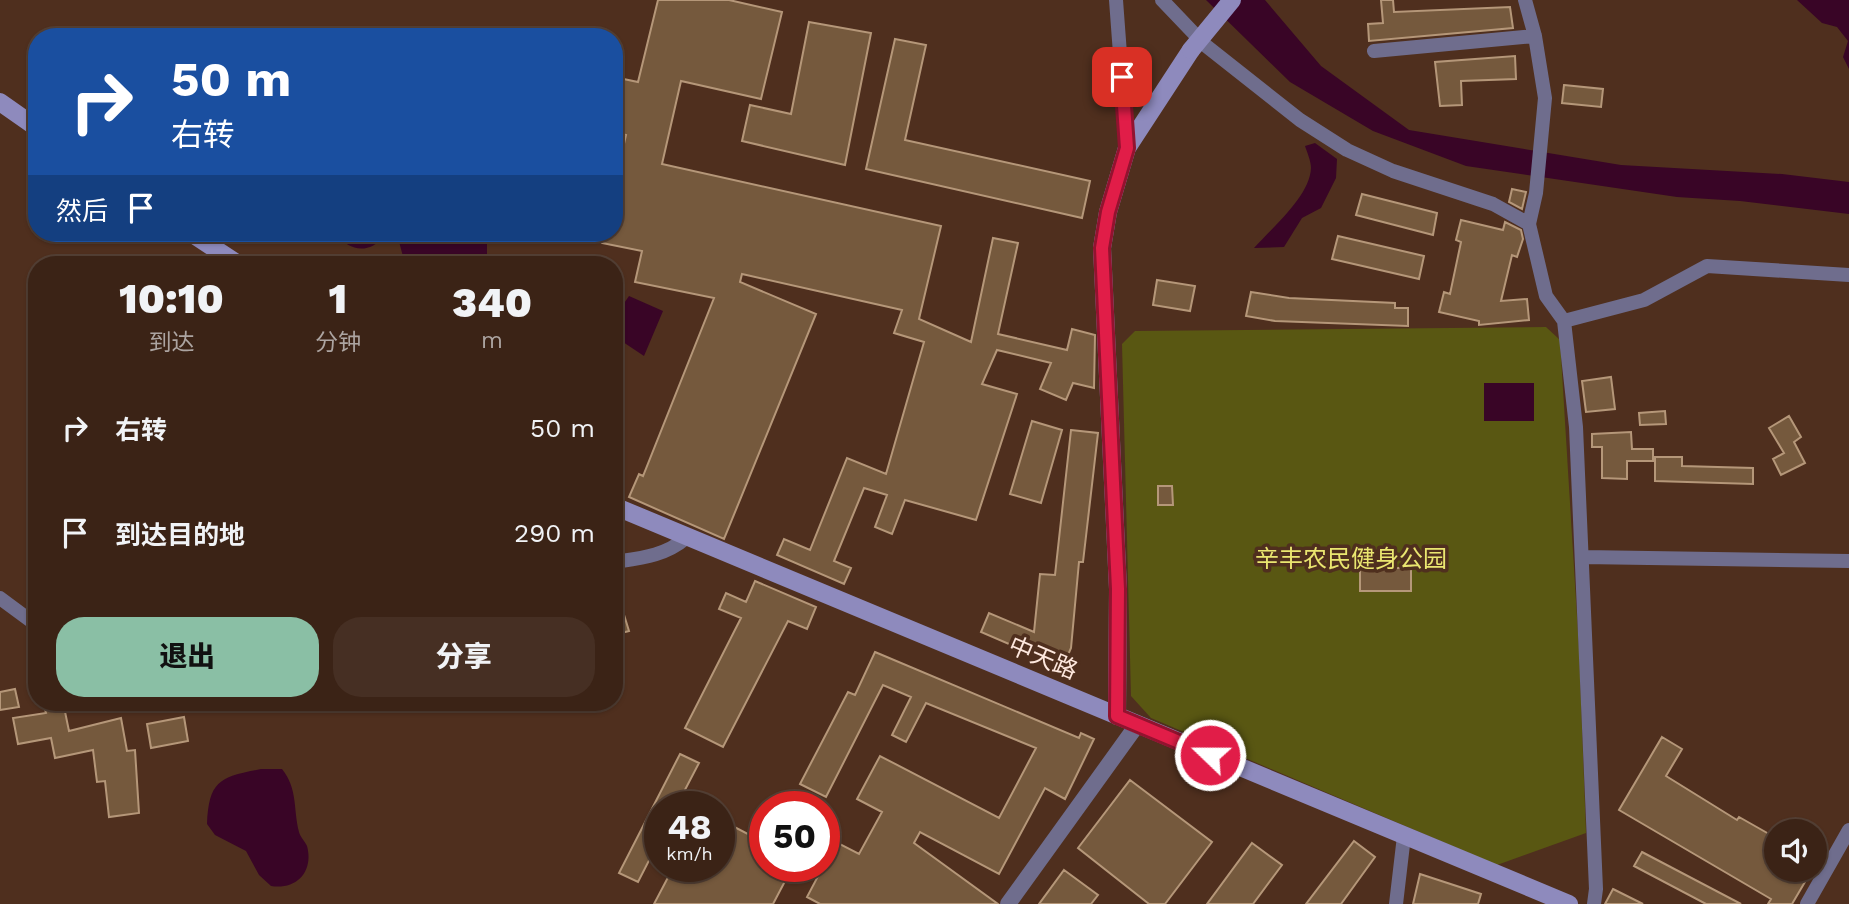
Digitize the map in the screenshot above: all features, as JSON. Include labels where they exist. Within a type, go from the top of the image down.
[{"type":"main road","points":[[1117,716],[1118,589],[1102,248],[1108,212],[1127,148],[1191,50],[1232,0]]},
{"type":"main road","points":[[0,103],[28,122]]},
{"type":"main road","points":[[204,242],[225,256]]},
{"type":"main road","name":"中天路","points":[[623,510],[1569,904]]},
{"type":"street","points":[[1116,0],[1127,148]]},
{"type":"street","points":[[1162,0],[1205,46],[1300,120],[1347,150],[1393,171],[1493,205],[1529,224]]},
{"type":"street","points":[[1525,0],[1535,36],[1545,98],[1536,193],[1529,224],[1546,296],[1564,321],[1576,427],[1596,889],[1594,904]]},
{"type":"street","points":[[1374,51],[1535,36]]},
{"type":"street","points":[[1564,321],[1644,300],[1707,266],[1849,275]]},
{"type":"street","points":[[623,561],[648,557],[673,549],[686,538]]},
{"type":"street","points":[[1583,557],[1849,561]]},
{"type":"street","points":[[0,598],[28,619]]},
{"type":"street","points":[[1008,904],[1137,725]]},
{"type":"street","points":[[1807,904],[1849,830]]},
{"type":"street","points":[[1396,904],[1405,836]]},
{"type":"green space","name":"辛丰农民健身公园","points":[[1546,327],[1560,340],[1579,650],[1586,833],[1497,865],[1151,718],[1131,696],[1122,344],[1135,331]]},
{"type":"shaded area","points":[[1206,0],[1265,0],[1321,66],[1409,130],[1621,165],[1782,174],[1849,182],[1849,214],[1740,201],[1677,197],[1466,166],[1373,131],[1290,82]]},
{"type":"shaded area","points":[[1797,0],[1849,0],[1849,69],[1843,57],[1848,41],[1837,27],[1822,23]]},
{"type":"shaded area","points":[[1315,143],[1337,159],[1336,178],[1321,208],[1302,218],[1284,247],[1254,248],[1289,211],[1304,190],[1311,168],[1305,146]]},
{"type":"shaded area","points":[[345,242],[378,242],[366,248]]},
{"type":"shaded area","points":[[399,242],[487,242],[487,256],[403,256]]},
{"type":"shaded area","points":[[629,296],[663,311],[644,356],[623,342],[623,305]]},
{"type":"shaded area","points":[[1484,383],[1534,383],[1534,421],[1484,421]]},
{"type":"shaded area","points":[[261,769],[282,769],[287,776],[293,791],[300,836],[307,846],[308,864],[305,871],[295,882],[288,885],[271,886],[259,875],[246,851],[215,835],[207,824],[211,798],[219,783],[226,778]]},
{"type":"building","points":[[658,0],[729,0],[782,12],[761,99],[681,81],[662,164],[941,226],[919,319],[971,342],[993,238],[1018,243],[998,334],[1067,350],[1072,329],[1095,335],[1094,388],[1073,383],[1066,400],[1040,389],[1051,363],[997,350],[982,384],[1017,394],[976,520],[905,500],[892,534],[875,527],[887,495],[864,488],[834,561],[851,568],[844,584],[777,555],[784,539],[810,550],[847,458],[886,474],[924,342],[894,333],[902,310],[742,274],[740,282],[816,314],[724,539],[629,497],[639,474],[643,476],[714,298],[635,282],[642,251],[602,243],[623,242],[623,148],[626,135],[623,134],[623,79],[638,82]]},
{"type":"building","points":[[1381,0],[1393,0],[1394,12],[1510,7],[1513,28],[1369,41],[1368,24],[1383,23]]},
{"type":"building","points":[[809,22],[871,33],[845,165],[742,141],[750,105],[791,114]]},
{"type":"building","points":[[895,39],[926,45],[905,140],[1090,181],[1082,218],[866,169]]},
{"type":"building","points":[[1515,56],[1516,79],[1461,81],[1462,105],[1440,106],[1435,62]]},
{"type":"building","points":[[1564,85],[1603,89],[1601,107],[1562,103]]},
{"type":"building","points":[[1512,189],[1526,192],[1522,209],[1509,202]]},
{"type":"building","points":[[1362,194],[1437,213],[1433,235],[1356,215]]},
{"type":"building","points":[[1461,220],[1503,230],[1505,222],[1521,230],[1523,239],[1517,257],[1512,255],[1501,301],[1527,299],[1529,320],[1479,325],[1479,321],[1439,312],[1444,292],[1450,294],[1461,242],[1456,240]]},
{"type":"building","points":[[1338,236],[1424,256],[1419,279],[1332,259]]},
{"type":"building","points":[[1157,280],[1195,286],[1190,311],[1153,305]]},
{"type":"building","points":[[1251,292],[1289,298],[1395,303],[1395,308],[1408,308],[1408,326],[1275,321],[1246,316]]},
{"type":"building","points":[[1611,377],[1615,409],[1586,412],[1582,381]]},
{"type":"building","points":[[1665,411],[1666,424],[1640,425],[1639,413]]},
{"type":"building","points":[[1789,416],[1801,437],[1794,442],[1805,463],[1781,475],[1773,459],[1784,453],[1769,428]]},
{"type":"building","points":[[1032,421],[1062,430],[1041,503],[1010,494]]},
{"type":"building","points":[[1071,430],[1098,433],[1083,562],[1079,562],[1071,648],[1063,667],[981,632],[989,613],[1034,632],[1040,574],[1055,575]]},
{"type":"building","points":[[1631,432],[1632,449],[1653,449],[1653,461],[1627,461],[1627,479],[1602,478],[1602,447],[1592,447],[1592,434]]},
{"type":"building","points":[[1655,457],[1682,457],[1682,466],[1753,468],[1753,484],[1655,481]]},
{"type":"building","points":[[1158,486],[1172,486],[1173,505],[1158,505]]},
{"type":"building","points":[[1360,568],[1411,568],[1411,591],[1360,591]]},
{"type":"building","points":[[755,581],[816,607],[807,629],[788,621],[723,747],[685,728],[741,618],[719,609],[726,593],[746,602]]},
{"type":"building","points":[[623,612],[629,631],[623,633]]},
{"type":"building","points":[[875,652],[1079,738],[1081,733],[1094,739],[1065,799],[1045,788],[999,874],[920,832],[914,843],[998,904],[820,904],[807,897],[815,882],[840,882],[840,844],[859,854],[882,812],[857,799],[880,756],[999,818],[1036,748],[926,703],[906,742],[892,735],[911,697],[883,685],[829,791],[814,791],[800,784],[848,692],[855,695]]},
{"type":"building","points":[[15,689],[19,707],[0,710],[0,692]]},
{"type":"building","points":[[65,711],[69,731],[121,718],[127,751],[135,750],[139,813],[109,817],[105,781],[97,782],[93,750],[55,758],[51,738],[18,744],[13,718]]},
{"type":"building","points":[[184,717],[188,741],[151,748],[147,724]]},
{"type":"building","points":[[1662,737],[1682,749],[1666,776],[1737,820],[1739,817],[1764,831],[1764,882],[1805,882],[1792,904],[1768,904],[1771,899],[1619,810]]},
{"type":"building","points":[[680,754],[699,763],[684,791],[661,791]]},
{"type":"building","points":[[1130,780],[1212,842],[1165,904],[1149,904],[1078,848]]},
{"type":"building","points":[[644,824],[644,870],[638,882],[619,873]]},
{"type":"building","points":[[735,827],[749,835],[749,882],[785,882],[773,904],[654,904],[666,882],[735,882]]},
{"type":"building","points":[[1354,841],[1375,857],[1341,904],[1306,904]]},
{"type":"building","points":[[1252,843],[1282,865],[1253,904],[1207,904]]},
{"type":"building","points":[[1642,852],[1741,904],[1706,904],[1634,866]]},
{"type":"building","points":[[1064,870],[1098,895],[1091,904],[1039,904]]},
{"type":"building","points":[[1420,874],[1481,894],[1478,904],[1413,904]]},
{"type":"building","points":[[1613,889],[1643,904],[1605,904]]},
{"type":"route","points":[[1122,77],[1127,148],[1108,212],[1102,248],[1118,589],[1117,716],[1210,755]]}]
